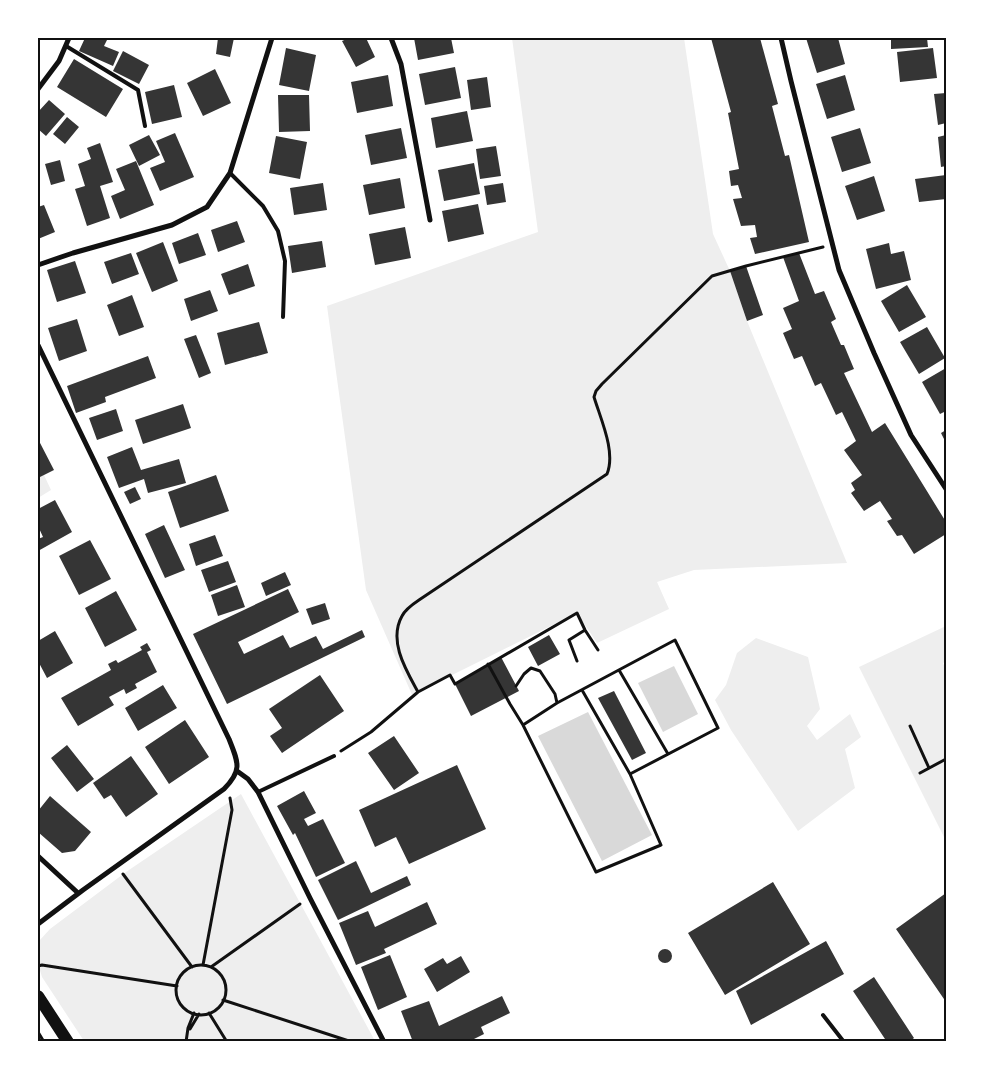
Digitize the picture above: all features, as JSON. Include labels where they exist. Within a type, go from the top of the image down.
[{"type":"main road","points":[[38,996],[68,1042]]},
{"type":"street","points":[[38,89],[59,61],[69,38]]},
{"type":"street","points":[[38,265],[172,225],[207,207],[230,173],[272,38]]},
{"type":"street","points":[[391,38],[402,64],[430,220]]},
{"type":"street","points":[[782,38],[793,91],[840,270],[874,354],[911,435],[946,489]]},
{"type":"street","points":[[38,345],[230,739],[236,757],[237,771],[232,781],[224,789],[78,893],[38,924]]},
{"type":"street","points":[[237,771],[248,779],[258,792],[384,1042]]},
{"type":"street","points":[[38,856],[78,893]]},
{"type":"lane","points":[[66,46],[138,90],[145,126]]},
{"type":"lane","points":[[230,173],[263,206],[278,231],[285,261],[283,316]]},
{"type":"lane","points":[[258,792],[334,756]]},
{"type":"lane","points":[[823,1015],[844,1042]]},
{"type":"path","points":[[418,692],[399,655],[396,632],[402,615],[419,600],[607,474],[610,467],[610,449],[594,397],[602,384],[712,276],[833,244]]},
{"type":"path","points":[[334,756],[371,732],[418,692],[450,675],[455,684],[577,613],[598,650]]},
{"type":"path","points":[[578,661],[568,640],[585,630]]},
{"type":"path","points":[[523,725],[557,703],[675,640],[718,728],[630,774]]},
{"type":"path","points":[[488,664],[523,725],[596,872],[661,845],[630,774],[582,690]]},
{"type":"path","points":[[516,686],[524,674],[532,668],[540,671],[555,694],[557,703]]},
{"type":"path","points":[[619,670],[668,754]]},
{"type":"path","points":[[910,726],[929,768]]},
{"type":"path","points":[[920,773],[946,759]]},
{"type":"path","points":[[204,965],[232,810],[231,798],[224,789]]},
{"type":"path","points":[[117,865],[192,967]]},
{"type":"path","points":[[211,967],[310,898]]},
{"type":"path","points":[[38,966],[42,965],[177,986]]},
{"type":"path","points":[[204,965],[211,967],[222,977],[225,984],[226,993],[220,1006],[210,1013],[194,1013],[184,1008],[179,1002],[177,986],[185,971],[192,967],[204,965]]},
{"type":"path","points":[[223,1000],[352,1042]]},
{"type":"path","points":[[186,1040],[194,1013]]},
{"type":"path","points":[[210,1013],[228,1042]]},
{"type":"path","points":[[186,1040],[198,1014]]},
{"type":"path","points":[[38,1032],[44,1042]]},
{"type":"shaded area","points":[[512,38],[684,38],[713,234],[730,271],[747,321],[847,563],[694,570],[657,582],[669,609],[597,643],[577,613],[418,692],[413,697],[366,590],[327,306],[538,232]]},
{"type":"shaded area","points":[[44,475],[51,490],[38,498],[38,478]]},
{"type":"shaded area","points":[[946,626],[946,661],[943,663],[946,671],[946,841],[859,667]]},
{"type":"shaded area","points":[[756,638],[808,657],[820,709],[807,726],[817,740],[850,714],[861,737],[845,749],[855,788],[798,831],[731,730],[715,700],[726,685],[737,653]]},
{"type":"shaded area","points":[[674,666],[698,714],[663,732],[638,683]]},
{"type":"shaded area","points":[[588,712],[652,835],[602,861],[538,736]]},
{"type":"shaded area","points":[[241,794],[375,1041],[84,1041],[42,977],[38,964],[39,941],[50,929],[126,872]]},
{"type":"building","points":[[85,38],[108,38],[104,46],[119,52],[113,66],[79,51]]},
{"type":"building","points":[[218,38],[234,38],[230,57],[216,54]]},
{"type":"building","points":[[349,38],[366,38],[375,57],[356,67],[342,41]]},
{"type":"building","points":[[414,38],[451,38],[454,53],[418,60]]},
{"type":"building","points":[[711,38],[760,38],[778,104],[772,106],[785,156],[789,155],[809,242],[755,254],[750,238],[757,237],[755,225],[741,226],[733,199],[742,198],[738,185],[731,186],[729,171],[739,169],[728,113],[731,112]]},
{"type":"building","points":[[806,38],[838,38],[845,64],[817,73]]},
{"type":"building","points":[[891,38],[927,38],[928,47],[891,49]]},
{"type":"building","points":[[286,48],[316,55],[309,91],[279,85]]},
{"type":"building","points":[[933,48],[937,78],[900,82],[897,52]]},
{"type":"building","points":[[123,51],[149,65],[139,84],[113,71]]},
{"type":"building","points":[[74,59],[123,89],[106,117],[57,87]]},
{"type":"building","points":[[455,67],[461,98],[425,105],[419,74]]},
{"type":"building","points":[[215,69],[231,103],[203,116],[187,83]]},
{"type":"building","points":[[388,75],[393,106],[357,113],[351,82]]},
{"type":"building","points":[[845,75],[855,110],[827,119],[816,84]]},
{"type":"building","points":[[487,77],[491,107],[471,110],[467,80]]},
{"type":"building","points":[[174,85],[182,117],[152,124],[145,92]]},
{"type":"building","points":[[946,93],[946,123],[938,125],[934,94]]},
{"type":"building","points":[[278,95],[309,95],[310,131],[279,132]]},
{"type":"building","points":[[49,100],[65,114],[46,136],[38,129],[38,112]]},
{"type":"building","points":[[467,111],[473,141],[436,148],[431,118]]},
{"type":"building","points":[[67,117],[79,127],[65,144],[53,134]]},
{"type":"building","points":[[401,128],[407,158],[371,165],[365,135]]},
{"type":"building","points":[[860,128],[871,163],[842,172],[831,137]]},
{"type":"building","points":[[175,133],[194,177],[160,191],[150,168],[165,162],[156,141]]},
{"type":"building","points":[[149,135],[160,155],[139,166],[129,145]]},
{"type":"building","points":[[946,135],[946,166],[941,167],[938,137]]},
{"type":"building","points":[[276,136],[307,142],[300,179],[269,173]]},
{"type":"building","points":[[100,143],[113,182],[100,186],[110,218],[87,226],[75,189],[85,186],[78,164],[91,159],[87,148]]},
{"type":"building","points":[[496,146],[501,176],[480,179],[476,149]]},
{"type":"building","points":[[60,160],[65,181],[51,185],[45,164]]},
{"type":"building","points":[[136,161],[154,205],[120,219],[111,196],[125,190],[116,169]]},
{"type":"building","points":[[474,163],[480,194],[444,201],[438,170]]},
{"type":"building","points":[[946,175],[946,199],[919,202],[915,179]]},
{"type":"building","points":[[874,176],[885,211],[857,220],[845,186]]},
{"type":"building","points":[[400,178],[405,208],[369,215],[363,185]]},
{"type":"building","points":[[323,183],[327,210],[294,215],[290,188]]},
{"type":"building","points":[[503,183],[506,202],[487,205],[484,186]]},
{"type":"building","points":[[478,204],[484,234],[448,242],[442,211]]},
{"type":"building","points":[[44,205],[55,232],[38,239],[38,207]]},
{"type":"building","points":[[237,221],[245,242],[218,252],[211,230]]},
{"type":"building","points":[[405,227],[411,258],[375,265],[369,234]]},
{"type":"building","points":[[198,233],[206,255],[179,264],[172,243]]},
{"type":"building","points":[[322,241],[326,267],[292,273],[288,246]]},
{"type":"building","points":[[163,242],[178,281],[152,292],[136,253]]},
{"type":"building","points":[[889,243],[891,254],[904,251],[911,280],[876,289],[866,249]]},
{"type":"building","points":[[131,253],[139,274],[112,284],[104,262]]},
{"type":"building","points":[[799,253],[815,294],[824,291],[836,319],[831,322],[841,345],[844,345],[854,369],[844,373],[872,432],[885,423],[946,522],[946,534],[914,554],[902,535],[897,536],[887,521],[892,519],[880,501],[864,511],[851,493],[855,490],[851,483],[862,475],[844,450],[856,441],[842,412],[836,415],[821,383],[815,386],[802,356],[794,359],[783,333],[792,329],[783,308],[799,301],[783,257]]},
{"type":"building","points":[[75,261],[86,293],[57,302],[47,270]]},
{"type":"building","points":[[248,264],[255,286],[229,295],[221,274]]},
{"type":"building","points":[[746,266],[763,315],[747,321],[730,271]]},
{"type":"building","points":[[907,285],[926,317],[899,332],[881,301]]},
{"type":"building","points":[[210,290],[218,311],[191,321],[184,299]]},
{"type":"building","points":[[132,295],[144,327],[119,336],[107,305]]},
{"type":"building","points":[[77,319],[87,351],[59,361],[48,328]]},
{"type":"building","points":[[259,322],[268,353],[225,365],[217,333]]},
{"type":"building","points":[[927,327],[945,358],[919,374],[900,342]]},
{"type":"building","points":[[196,335],[211,373],[199,378],[184,339]]},
{"type":"building","points":[[148,356],[156,378],[105,397],[106,402],[76,413],[67,386]]},
{"type":"building","points":[[946,368],[946,411],[940,414],[922,382]]},
{"type":"building","points":[[183,404],[191,428],[143,444],[135,420]]},
{"type":"building","points":[[116,409],[123,431],[97,440],[89,418]]},
{"type":"building","points":[[946,430],[946,443],[941,433]]},
{"type":"building","points":[[38,439],[54,470],[38,478]]},
{"type":"building","points":[[132,447],[141,470],[179,459],[186,483],[148,493],[144,479],[119,488],[107,457]]},
{"type":"building","points":[[216,475],[229,511],[180,528],[168,492]]},
{"type":"building","points":[[135,487],[141,499],[130,504],[124,492]]},
{"type":"building","points":[[55,500],[72,532],[38,551],[38,539],[43,537],[38,526],[38,509]]},
{"type":"building","points":[[164,525],[185,570],[165,578],[145,534]]},
{"type":"building","points":[[215,535],[223,556],[196,566],[189,544]]},
{"type":"building","points":[[90,540],[111,579],[79,595],[59,556]]},
{"type":"building","points":[[228,561],[236,582],[209,592],[201,570]]},
{"type":"building","points":[[285,572],[291,585],[266,596],[261,583]]},
{"type":"building","points":[[237,585],[245,607],[218,616],[211,595]]},
{"type":"building","points":[[288,589],[299,612],[238,642],[244,654],[283,635],[290,648],[316,636],[323,649],[362,630],[365,637],[227,704],[193,634]]},
{"type":"building","points":[[116,591],[137,630],[105,647],[85,608]]},
{"type":"building","points":[[325,603],[330,619],[312,625],[306,609]]},
{"type":"building","points":[[55,631],[73,663],[47,678],[38,661],[38,641]]},
{"type":"building","points":[[549,635],[560,654],[538,666],[528,647]]},
{"type":"building","points":[[147,643],[151,650],[147,652],[157,672],[135,684],[137,688],[126,694],[124,689],[109,697],[114,705],[78,726],[61,698],[111,670],[108,664],[116,660],[118,663],[142,650],[140,647]]},
{"type":"building","points":[[501,657],[519,691],[471,716],[455,684]]},
{"type":"building","points":[[320,675],[344,711],[282,753],[270,736],[282,728],[269,709]]},
{"type":"building","points":[[163,685],[177,708],[138,731],[125,708]]},
{"type":"building","points":[[614,691],[646,753],[632,760],[598,698]]},
{"type":"building","points":[[185,720],[209,757],[169,784],[145,747]]},
{"type":"building","points":[[394,736],[419,773],[394,790],[368,753]]},
{"type":"building","points":[[67,745],[94,779],[77,792],[51,758]]},
{"type":"building","points":[[131,756],[158,794],[126,817],[111,795],[104,799],[93,783]]},
{"type":"building","points":[[457,765],[486,829],[409,864],[396,837],[375,847],[359,810]]},
{"type":"building","points":[[304,791],[316,813],[304,819],[308,826],[323,819],[345,863],[316,877],[295,833],[293,835],[277,806]]},
{"type":"building","points":[[50,796],[91,832],[75,851],[62,853],[38,832],[38,811]]},
{"type":"building","points":[[356,861],[371,893],[407,876],[411,885],[338,920],[318,880]]},
{"type":"building","points":[[773,882],[810,944],[725,995],[688,933]]},
{"type":"building","points":[[946,893],[946,1002],[896,929]]},
{"type":"building","points":[[427,902],[437,924],[384,949],[386,953],[356,965],[339,923],[368,911],[375,927]]},
{"type":"building","points":[[826,941],[844,974],[751,1025],[736,991]]},
{"type":"building","points":[[665,949],[670,951],[672,956],[670,961],[665,963],[660,961],[658,956],[660,951]]},
{"type":"building","points":[[390,955],[407,997],[378,1010],[361,967]]},
{"type":"building","points":[[461,956],[470,972],[437,992],[424,969],[443,958],[447,964]]},
{"type":"building","points":[[874,977],[914,1038],[909,1042],[887,1042],[853,991]]},
{"type":"building","points":[[502,996],[510,1013],[481,1027],[484,1034],[468,1042],[413,1042],[401,1011],[429,1001],[439,1026]]}]
